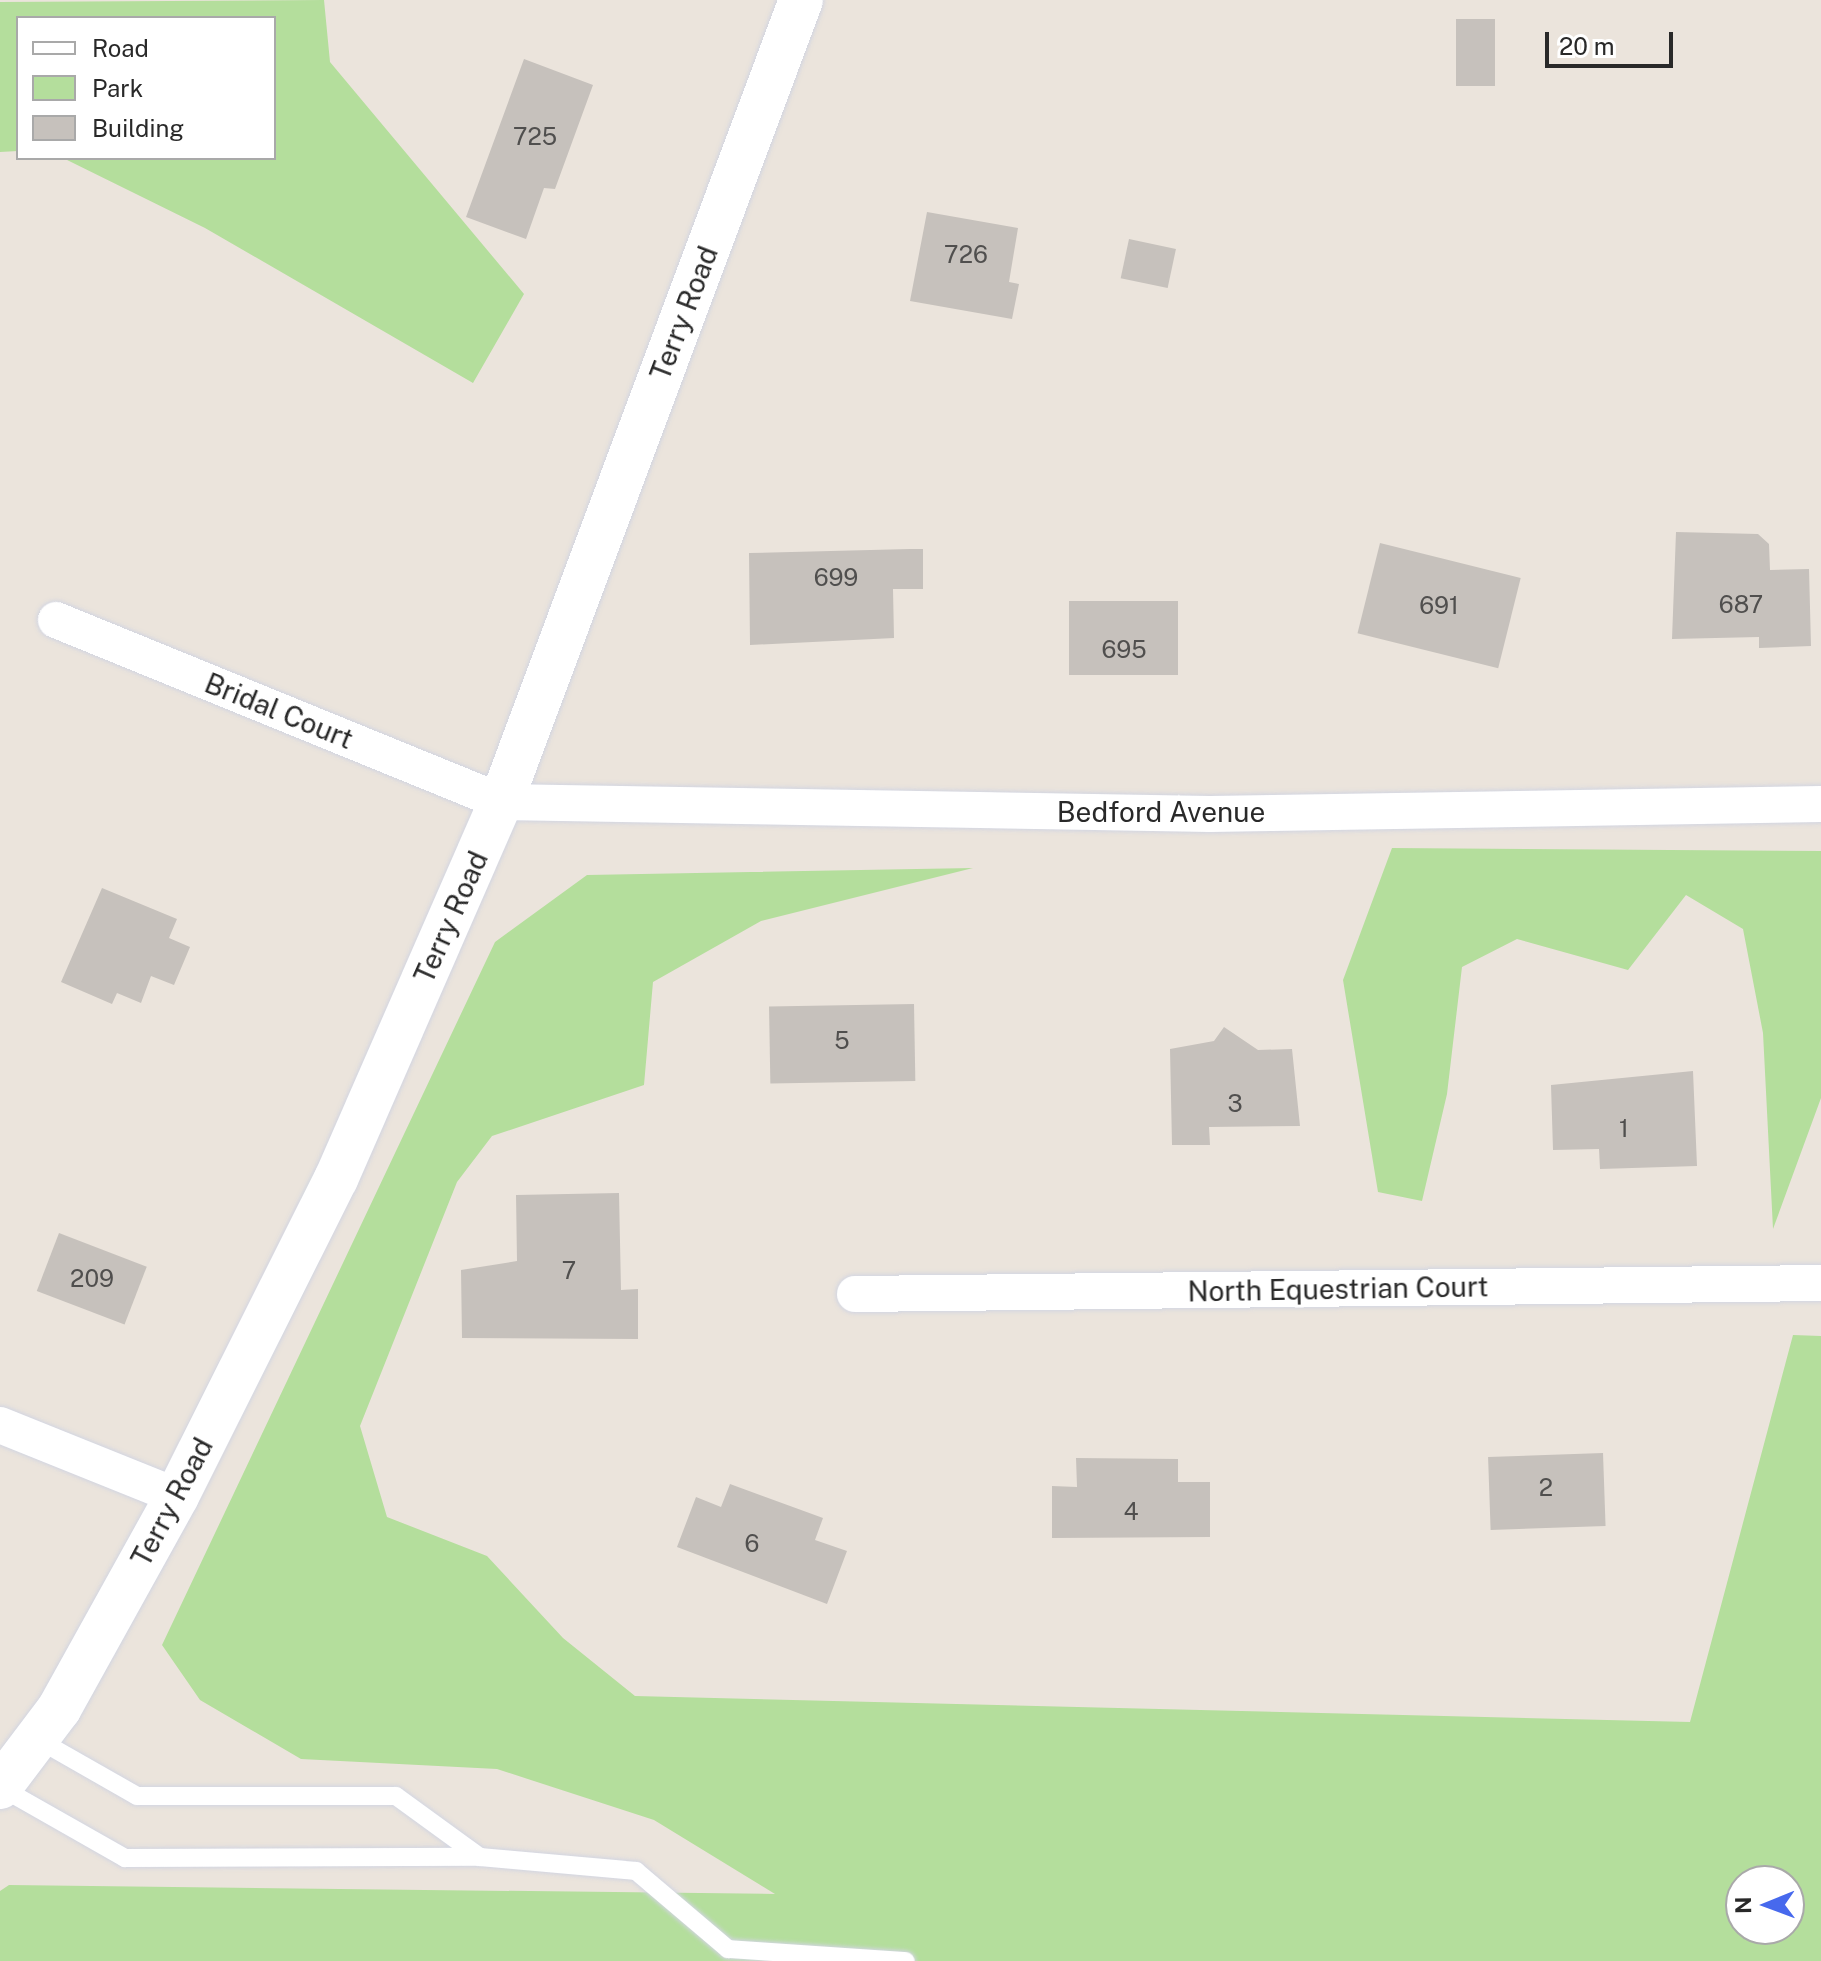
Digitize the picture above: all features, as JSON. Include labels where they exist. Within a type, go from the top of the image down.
[{"type":"street","name":"Terry Road","points":[[0,1787],[36,1739],[177,1496],[336,1179],[501,802],[801,0]]},
{"type":"street","name":"Bridal Court","points":[[56,620],[501,802]]},
{"type":"street","name":"Bedford Avenue","points":[[501,802],[1210,814],[1821,804]]},
{"type":"street","name":"North Equestrian Court","points":[[855,1294],[1821,1283]]},
{"type":"street","points":[[0,1425],[177,1496]]},
{"type":"lane","points":[[36,1739],[137,1796],[396,1796],[480,1857]]},
{"type":"lane","points":[[0,1787],[125,1858],[480,1857],[636,1871],[729,1955],[906,1961]]},
{"type":"green space","points":[[324,0],[330,62],[524,294],[473,383],[205,228],[67,160],[276,160],[276,16],[16,16],[16,151],[0,152],[0,2]]},
{"type":"green space","points":[[1392,848],[1821,851],[1821,1098],[1773,1229],[1763,1033],[1743,929],[1686,895],[1628,970],[1517,939],[1462,967],[1447,1094],[1422,1201],[1378,1192],[1343,980]]},
{"type":"green space","points":[[973,868],[761,921],[653,982],[644,1085],[492,1136],[457,1182],[360,1426],[387,1517],[487,1556],[563,1638],[635,1696],[1690,1722],[1793,1335],[1821,1336],[1821,1961],[0,1961],[0,1891],[9,1885],[775,1894],[654,1820],[497,1769],[301,1759],[200,1700],[162,1645],[495,942],[587,875]]},
{"type":"building","points":[[1456,19],[1495,19],[1495,86],[1456,86]]},
{"type":"building","points":[[524,59],[593,85],[555,189],[544,188],[526,239],[466,217]]},
{"type":"building","points":[[927,212],[1018,228],[1009,282],[1019,284],[1012,319],[910,301]]},
{"type":"building","points":[[1129,239],[1176,249],[1168,288],[1121,278]]},
{"type":"building","points":[[1676,532],[1758,534],[1769,544],[1770,570],[1809,569],[1811,646],[1759,648],[1759,637],[1672,639]]},
{"type":"building","points":[[1380,543],[1521,578],[1498,668],[1358,633]]},
{"type":"building","points":[[923,549],[923,589],[893,589],[894,638],[750,645],[749,553]]},
{"type":"building","points":[[1069,601],[1178,601],[1178,675],[1069,675]]},
{"type":"building","points":[[102,888],[177,919],[169,938],[190,947],[174,985],[151,976],[141,1003],[117,993],[112,1004],[61,982]]},
{"type":"building","points":[[914,1004],[915,1081],[770,1084],[769,1007]]},
{"type":"building","points":[[1224,1027],[1258,1050],[1292,1049],[1300,1126],[1209,1127],[1210,1145],[1172,1145],[1170,1049],[1214,1041]]},
{"type":"building","points":[[1693,1071],[1697,1166],[1600,1169],[1599,1149],[1553,1150],[1551,1085]]},
{"type":"building","points":[[619,1193],[621,1290],[638,1289],[638,1339],[462,1338],[461,1270],[517,1261],[516,1195]]},
{"type":"building","points":[[59,1233],[147,1267],[125,1325],[37,1291]]},
{"type":"building","points":[[1603,1453],[1606,1526],[1491,1530],[1488,1457]]},
{"type":"building","points":[[1076,1458],[1178,1459],[1178,1482],[1210,1482],[1210,1537],[1052,1538],[1052,1486],[1077,1487]]},
{"type":"building","points":[[730,1484],[823,1518],[815,1540],[847,1551],[827,1604],[677,1547],[696,1497],[721,1507]]}]
